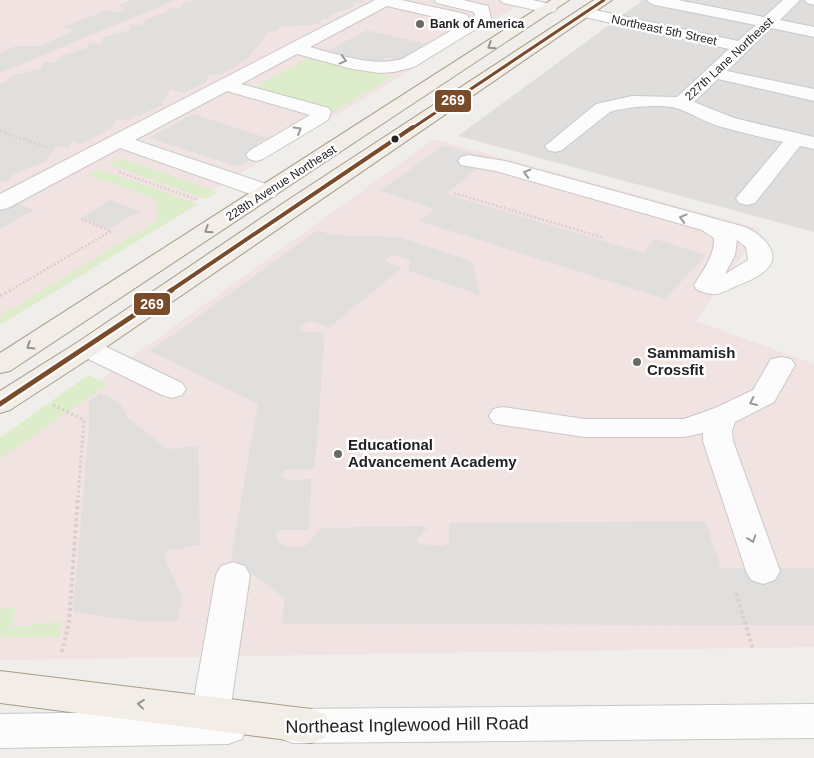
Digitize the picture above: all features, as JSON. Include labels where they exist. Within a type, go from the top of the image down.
[{"type":"main road","name":"228th Avenue Northeast","points":[[0,404],[150,306],[296,205],[604,0]]},
{"type":"main road","points":[[527,51],[543,30],[560,17],[561,13],[555,4]]},
{"type":"main road","name":"228th Avenue Northeast","points":[[0,364],[555,4]]},
{"type":"main road","points":[[296,205],[291,196],[341,155],[348,139]]},
{"type":"main road","points":[[150,306],[171,278],[254,216],[262,206],[267,192]]},
{"type":"main road","points":[[0,687],[209,720]]},
{"type":"street","points":[[0,203],[296,48],[392,0],[481,18]]},
{"type":"street","points":[[421,0],[481,18]]},
{"type":"street","points":[[442,0],[482,9],[481,18]]},
{"type":"street","points":[[508,0],[555,4]]},
{"type":"street","points":[[655,0],[814,32]]},
{"type":"street","name":"227th Lane Northeast","points":[[555,146],[603,108],[611,105],[652,102],[682,103],[792,0]]},
{"type":"street","name":"Northeast 5th Street","points":[[586,13],[742,47]]},
{"type":"street","points":[[296,48],[369,67],[397,67],[408,63],[481,18]]},
{"type":"street","points":[[714,73],[814,95]]},
{"type":"street","points":[[225,85],[322,112],[321,116],[256,155]]},
{"type":"street","points":[[682,103],[691,110],[715,118],[805,140]]},
{"type":"street","points":[[747,198],[805,140]]},
{"type":"street","points":[[118,141],[267,192]]},
{"type":"street","points":[[468,161],[498,165],[710,225],[748,237],[758,243],[761,252],[760,262],[741,276],[710,286],[727,243],[725,235],[710,225]]},
{"type":"street","points":[[87,348],[172,389]]},
{"type":"street","points":[[503,416],[584,428],[684,428],[703,424],[764,396],[781,365]]},
{"type":"street","points":[[725,415],[717,431],[718,441],[764,571]]},
{"type":"street","points":[[209,720],[233,575]]},
{"type":"street","name":"Northeast Inglewood Hill Road","points":[[0,731],[209,720],[311,726],[814,721]]},
{"type":"path","points":[[454,193],[604,238]]},
{"type":"path","points":[[0,296],[111,231],[80,220]]},
{"type":"path","points":[[51,404],[84,420],[69,622],[62,652]]},
{"type":"shaded area","points":[[0,0],[526,0],[0,320]]},
{"type":"shaded area","points":[[132,0],[175,0],[0,73],[0,53],[16,46],[39,46],[74,31],[63,27],[107,10],[119,12],[125,9],[119,5]]},
{"type":"shaded area","points":[[194,0],[363,0],[362,3],[354,2],[352,8],[331,14],[330,19],[322,19],[319,24],[279,27],[277,31],[268,31],[245,61],[219,75],[209,75],[206,82],[184,93],[170,89],[162,105],[139,116],[133,115],[130,120],[117,120],[112,128],[81,144],[72,141],[68,148],[56,147],[45,162],[14,174],[8,181],[0,181],[0,83],[5,83],[11,76],[41,68],[45,62],[55,63],[61,56],[87,48],[89,43],[100,44],[104,37],[129,30],[132,25],[141,25],[145,20],[167,12],[170,8],[180,9],[183,3]]},
{"type":"shaded area","points":[[643,0],[814,0],[814,232],[458,136]]},
{"type":"shaded area","points":[[367,30],[425,44],[403,60],[386,58],[375,64],[327,51]]},
{"type":"shaded area","points":[[193,114],[268,138],[258,143],[251,160],[239,167],[149,138]]},
{"type":"shaded area","points":[[434,139],[761,229],[696,321],[814,364],[814,647],[0,660],[0,452]]},
{"type":"shaded area","points":[[443,145],[491,158],[446,194],[643,253],[655,239],[706,255],[665,299],[419,221],[434,209],[380,191]]},
{"type":"shaded area","points":[[5,199],[34,210],[0,229],[0,202]]},
{"type":"shaded area","points":[[110,200],[140,211],[109,229],[81,218]]},
{"type":"shaded area","points":[[318,230],[331,235],[399,237],[472,261],[480,295],[409,271],[410,260],[398,256],[389,257],[385,261],[402,268],[329,328],[311,321],[306,322],[300,328],[302,332],[325,332],[315,466],[313,469],[286,470],[283,477],[289,480],[311,479],[309,528],[308,530],[280,530],[276,533],[277,541],[288,547],[304,547],[321,528],[424,526],[427,528],[417,540],[420,544],[444,546],[449,542],[449,523],[705,521],[721,568],[814,568],[814,625],[282,624],[285,599],[231,557],[258,404],[150,351]]},
{"type":"shaded area","points":[[100,393],[119,402],[129,419],[168,449],[198,446],[200,545],[167,551],[165,558],[182,597],[177,621],[137,621],[73,612],[89,429],[89,401]]},
{"type":"green space","points":[[312,56],[392,77],[334,112],[251,89]]},
{"type":"green space","points":[[120,158],[217,192],[206,199],[108,164]]},
{"type":"green space","points":[[99,169],[198,204],[0,325],[0,316],[158,220],[156,199],[88,175]]},
{"type":"green space","points":[[88,375],[108,384],[0,459],[0,438]]},
{"type":"green space","points":[[15,608],[12,628],[62,621],[59,637],[0,637],[0,609]]},
{"type":"transit line","name":"269","points":[[0,404],[87,348],[296,205],[604,0]]},
{"type":"place","name":"Bank of America","points":[[420,24]]},
{"type":"place","name":"Sammamish Crossfit","points":[[637,362]]},
{"type":"place","name":"Educational Advancement Academy","points":[[338,454]]}]
